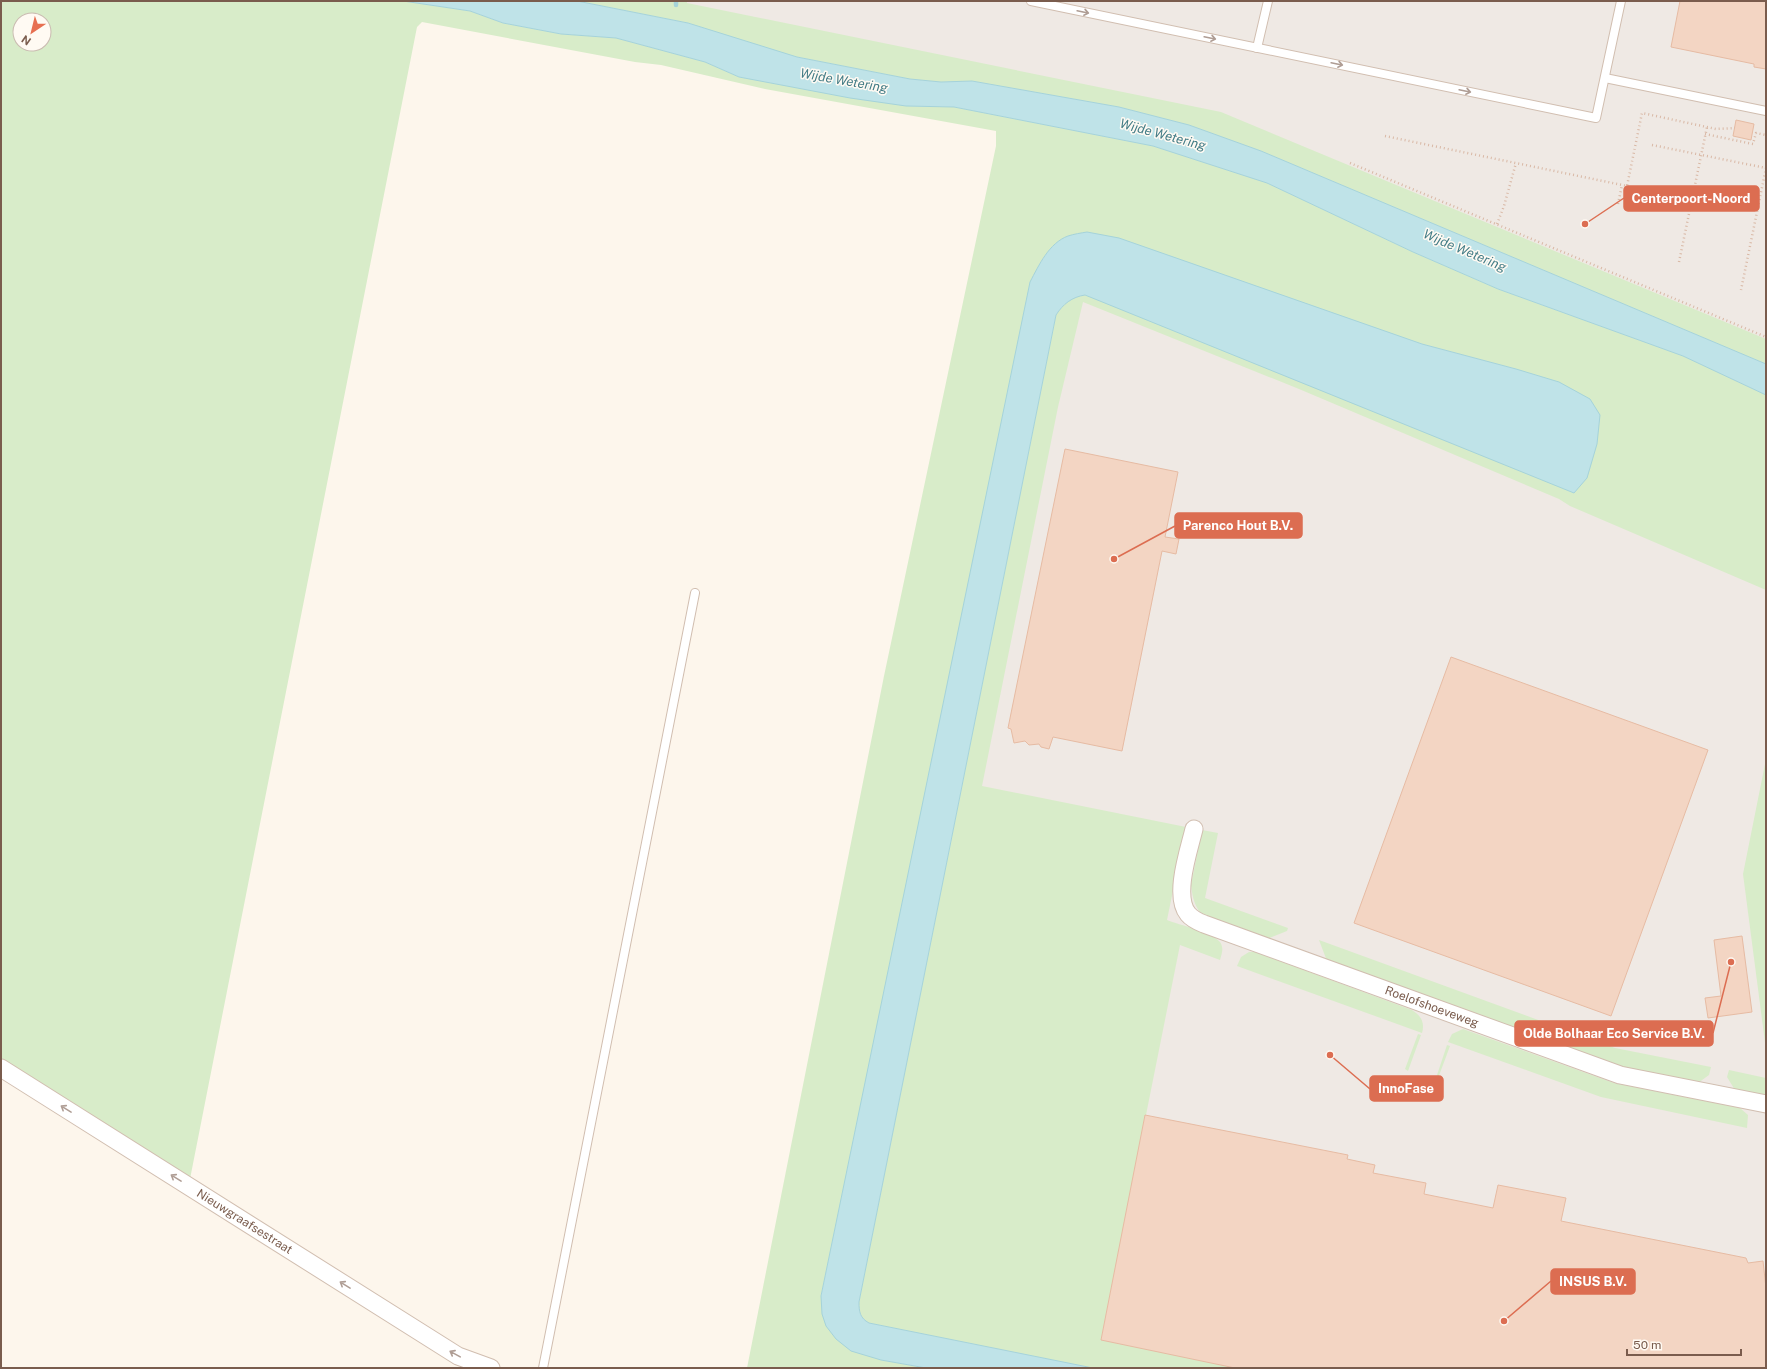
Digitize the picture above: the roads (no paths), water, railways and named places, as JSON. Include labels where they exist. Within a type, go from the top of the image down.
[{"type":"street","name":"Roelofshoeveweg","points":[[1194,829],[1181,893],[1184,908],[1189,915],[1204,924],[1620,1075],[1766,1104]]},
{"type":"street","name":"Nieuwgraafsestraat","points":[[1,1068],[458,1356],[491,1368]]},
{"type":"lane","points":[[1031,1],[1596,118],[1621,1]]},
{"type":"lane","points":[[1257,48],[1268,1]]},
{"type":"lane","points":[[1605,78],[1766,111]]},
{"type":"lane","points":[[543,1368],[695,593]]},
{"type":"water","name":"Wijde Wetering","points":[[403,1],[577,1],[688,23],[797,57],[910,79],[941,82],[972,81],[1119,107],[1189,125],[1261,151],[1766,364],[1766,395],[1683,356],[1498,289],[1413,252],[1267,183],[1153,146],[954,107],[906,106],[850,98],[739,77],[705,62],[616,38],[561,34],[503,23],[470,11]]},
{"type":"water","points":[[1087,232],[1119,238],[1422,344],[1559,382],[1590,399],[1600,415],[1597,444],[1587,478],[1574,493],[1085,295],[1072,299],[1065,304],[1056,315],[859,1306],[862,1317],[869,1323],[1093,1368],[926,1368],[881,1360],[851,1351],[836,1339],[826,1326],[822,1314],[821,1296],[1030,282],[1045,255],[1055,244],[1068,236]]},
{"type":"place","name":"Centerpoort-Noord","points":[[1585,224]]},
{"type":"place","name":"Parenco Hout B.V.","points":[[1114,559]]},
{"type":"place","name":"Olde Bolhaar Eco Service B.V.","points":[[1731,962]]},
{"type":"place","name":"InnoFase","points":[[1330,1055]]},
{"type":"place","name":"INSUS B.V.","points":[[1504,1321]]}]
